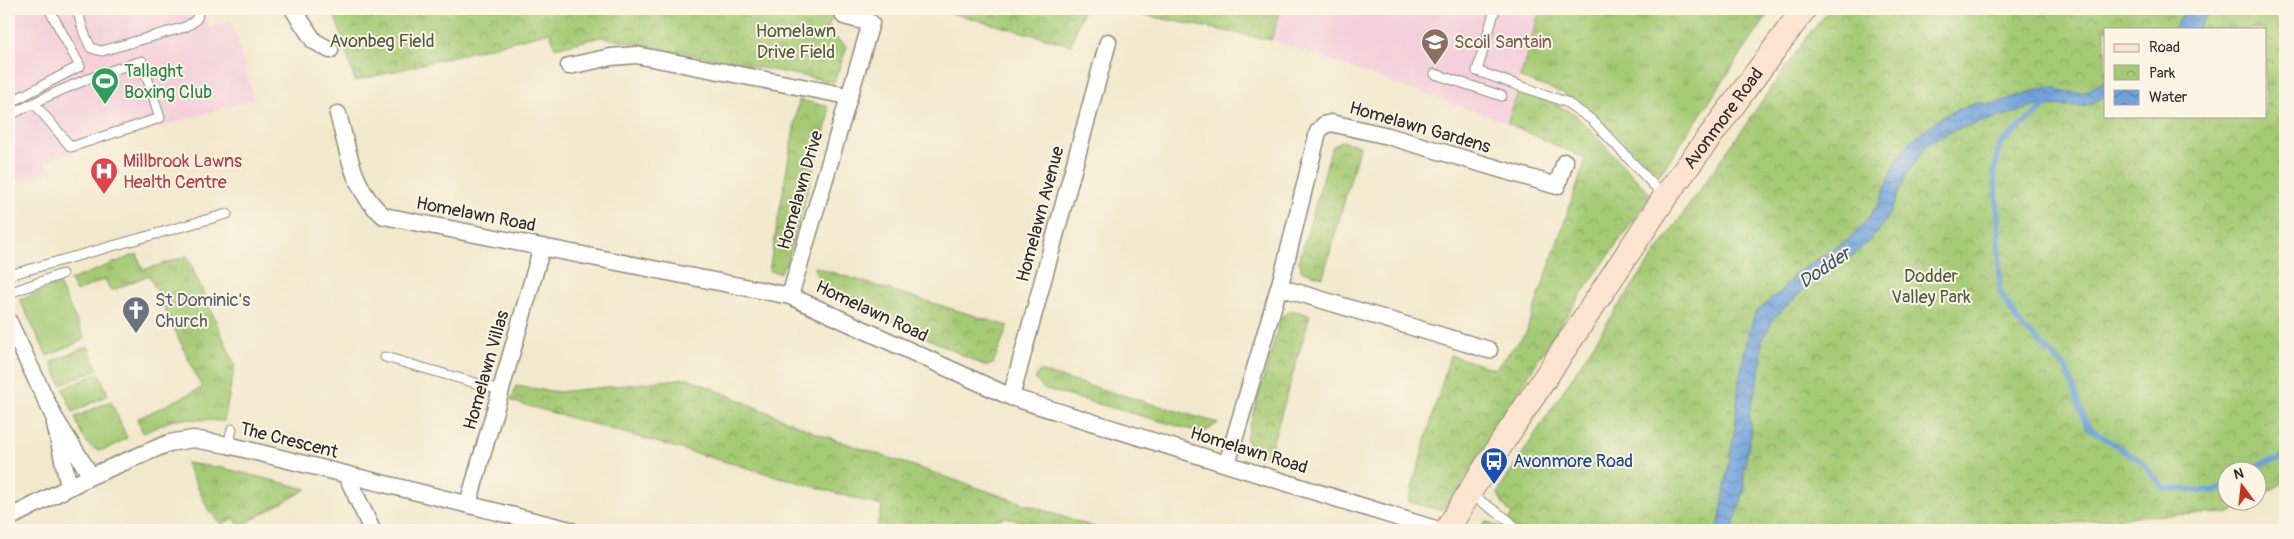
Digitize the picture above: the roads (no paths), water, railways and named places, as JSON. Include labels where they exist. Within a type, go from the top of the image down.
[{"type":"street","points":[[293,9],[314,41],[330,50]]},
{"type":"street","name":"Avonmore Road","points":[[1447,530],[1469,493],[1665,197],[1804,9]]},
{"type":"street","name":"Homelawn Drive","points":[[790,296],[871,23],[866,15],[844,16]]},
{"type":"street","name":"Homelawn Avenue","points":[[1010,397],[1108,42]]},
{"type":"street","points":[[569,66],[611,57],[636,55],[848,96]]},
{"type":"street","name":"Homelawn Road","points":[[338,114],[354,173],[366,197],[384,216],[790,296],[1010,397],[1438,530]]},
{"type":"street","name":"Homelawn Gardens","points":[[1227,464],[1279,287],[1318,132],[1327,124],[1388,136],[1557,186],[1565,162]]},
{"type":"street","name":"Homelawn Villas","points":[[468,504],[542,247]]},
{"type":"street","points":[[1279,287],[1490,350]]},
{"type":"street","points":[[9,322],[54,417],[92,476]]},
{"type":"street","points":[[54,417],[69,487]]},
{"type":"street","name":"The Crescent","points":[[9,518],[92,476],[169,443],[230,437],[346,474],[570,530]]},
{"type":"street","points":[[346,474],[372,530]]},
{"type":"lane","points":[[10,103],[80,66],[49,9]]},
{"type":"lane","points":[[77,9],[84,33],[91,48],[102,51],[184,27],[196,21],[199,16],[198,9]]},
{"type":"lane","points":[[1472,86],[1496,9]]},
{"type":"lane","points":[[9,116],[34,103],[102,72],[142,61],[160,118],[71,148],[34,103]]},
{"type":"lane","points":[[1477,70],[1566,102],[1592,120],[1665,197]]},
{"type":"lane","points":[[1435,74],[1502,96]]},
{"type":"lane","points":[[9,274],[227,214]]},
{"type":"lane","points":[[9,293],[62,274]]},
{"type":"lane","points":[[385,357],[500,390]]},
{"type":"lane","points":[[1469,493],[1508,520],[1518,530]]},
{"type":"water","points":[[2187,9],[2213,9],[2198,28],[2174,28]]},
{"type":"water","name":"Dodder","points":[[2104,82],[2104,97],[2084,106],[2041,105],[1951,131],[1927,145],[1905,177],[1891,211],[1877,233],[1855,254],[1813,281],[1774,318],[1762,340],[1761,366],[1749,414],[1751,432],[1744,470],[1744,491],[1732,530],[1718,530],[1735,427],[1739,380],[1749,331],[1755,313],[1781,291],[1796,273],[1848,240],[1868,219],[1880,201],[1895,163],[1908,143],[1944,115],[1977,103],[1992,104],[2043,88],[2054,87],[2064,92],[2083,93]]},
{"type":"waterway","points":[[2051,101],[2000,144],[1994,171],[1998,215],[2000,291],[2018,322],[2066,368],[2087,427],[2141,461],[2163,488],[2216,490]]},
{"type":"waterway","points":[[2266,463],[2285,457]]},
{"type":"place","name":"Scoil Santain","points":[[1435,66]]},
{"type":"place","name":"Tallaght Boxing Club","points":[[105,105]]},
{"type":"place","name":"Millbrook Lawns Health Centre","points":[[104,195]]},
{"type":"place","name":"St Dominic's Church","points":[[136,334]]},
{"type":"place","name":"Avonmore Road","points":[[1494,485]]},
{"type":"park label","name":"Avonbeg Field","points":[[382,41]]},
{"type":"park label","name":"Homelawn Drive Field","points":[[796,41]]},
{"type":"park label","name":"Dodder Valley Park","points":[[1931,286]]}]
